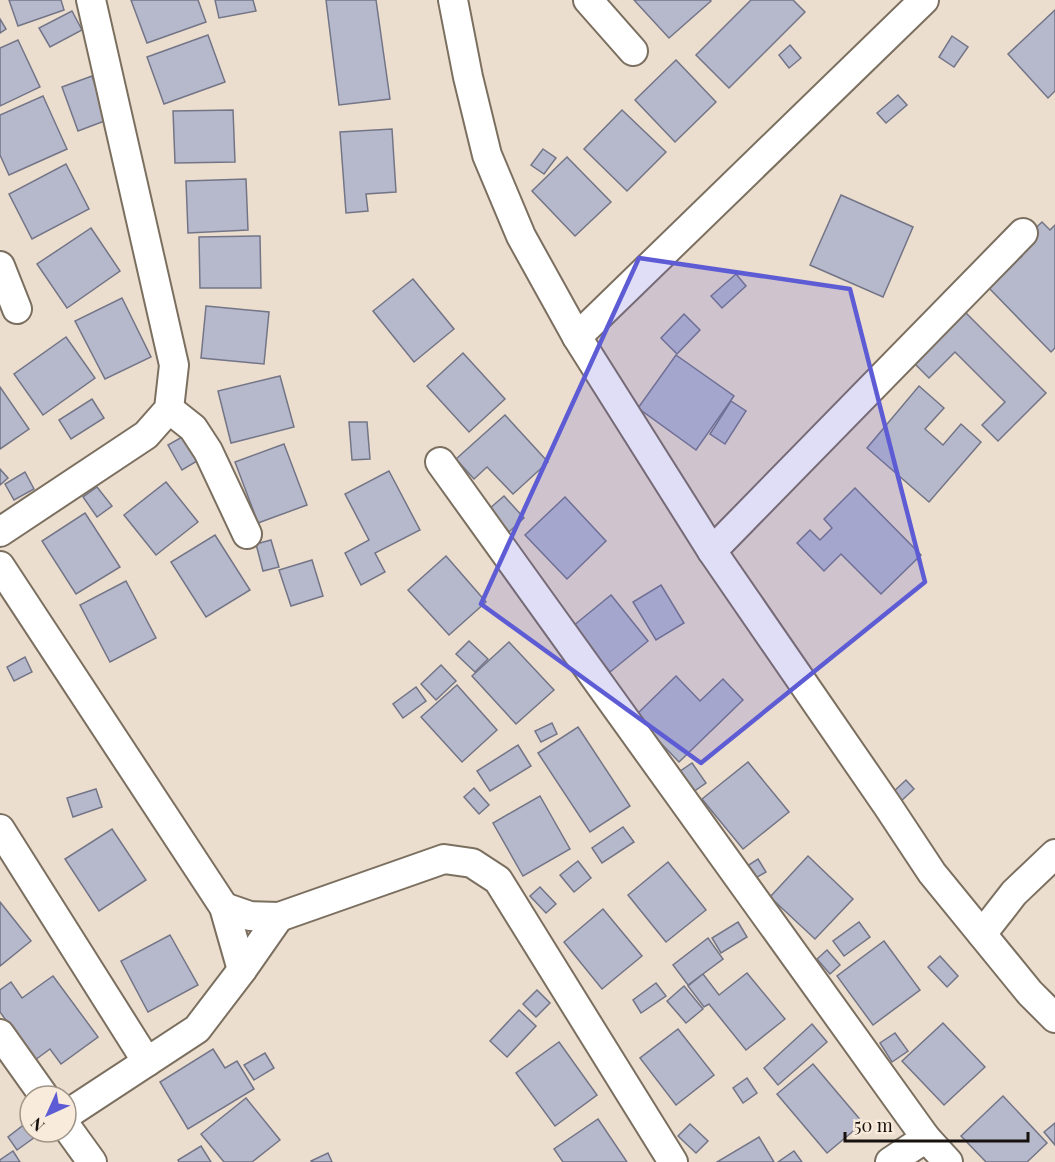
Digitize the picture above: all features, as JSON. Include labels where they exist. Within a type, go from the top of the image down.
[{"type":"street","points":[[0,532],[146,435],[169,409],[174,365],[91,0]]},
{"type":"street","points":[[453,0],[468,77],[487,155],[521,236],[577,337],[712,551],[932,873],[1030,993],[1055,1018]]},
{"type":"street","points":[[588,0],[633,51]]},
{"type":"street","points":[[577,337],[924,0]]},
{"type":"street","points":[[712,551],[1023,233]]},
{"type":"street","points":[[0,266],[17,309]]},
{"type":"street","points":[[169,409],[193,428],[208,452],[248,534]]},
{"type":"street","points":[[440,462],[926,1138],[948,1162]]},
{"type":"street","points":[[0,566],[224,907],[242,970]]},
{"type":"street","points":[[0,829],[147,1062]]},
{"type":"street","points":[[982,934],[1014,893],[1055,854]]},
{"type":"street","points":[[224,907],[250,916],[279,917],[444,859],[472,863],[498,880],[673,1162]]},
{"type":"street","points":[[78,1107],[197,1029],[279,917]]},
{"type":"street","points":[[0,1034],[36,1084]]},
{"type":"street","points":[[890,1162],[926,1138]]},
{"type":"street","points":[[78,1143],[92,1162]]},
{"type":"highlighted area","points":[[639,258],[850,289],[925,582],[701,763],[481,604]]},
{"type":"building","points":[[9,0],[61,0],[64,10],[18,26]]},
{"type":"building","points":[[131,0],[198,0],[206,22],[147,43]]},
{"type":"building","points":[[215,0],[253,0],[256,11],[219,18]]},
{"type":"building","points":[[326,0],[376,0],[390,99],[339,105]]},
{"type":"building","points":[[634,0],[710,0],[711,1],[669,38]]},
{"type":"building","points":[[751,0],[793,0],[805,12],[729,88],[696,55]]},
{"type":"building","points":[[1055,10],[1055,91],[1048,98],[1008,54]]},
{"type":"building","points":[[72,11],[82,30],[50,47],[39,28]]},
{"type":"building","points":[[0,19],[6,29],[0,33]]},
{"type":"building","points":[[208,35],[225,82],[164,104],[147,57]]},
{"type":"building","points":[[952,36],[968,47],[954,67],[939,57]]},
{"type":"building","points":[[18,40],[40,87],[0,106],[0,48]]},
{"type":"building","points":[[790,45],[801,58],[789,68],[779,55]]},
{"type":"building","points":[[676,60],[716,102],[675,142],[635,100]]},
{"type":"building","points":[[92,76],[107,120],[78,131],[62,87]]},
{"type":"building","points":[[898,95],[907,105],[886,123],[877,113]]},
{"type":"building","points":[[43,96],[67,149],[9,175],[0,155],[0,115]]},
{"type":"building","points":[[233,110],[235,162],[175,163],[173,111]]},
{"type":"building","points":[[622,110],[666,152],[627,191],[584,149]]},
{"type":"building","points":[[392,129],[396,192],[366,194],[368,211],[346,213],[340,132]]},
{"type":"building","points":[[543,149],[556,158],[544,174],[531,165]]},
{"type":"building","points":[[567,157],[611,202],[575,236],[532,191]]},
{"type":"building","points":[[66,164],[89,209],[32,239],[9,194]]},
{"type":"building","points":[[246,179],[248,230],[188,233],[186,181]]},
{"type":"building","points":[[841,195],[913,227],[883,297],[810,265]]},
{"type":"building","points":[[1042,222],[1050,230],[1055,225],[1055,348],[1051,352],[989,288],[1022,256],[1014,249]]},
{"type":"building","points":[[91,228],[120,271],[67,308],[37,264]]},
{"type":"building","points":[[260,236],[261,288],[200,288],[199,237]]},
{"type":"building","points":[[736,274],[746,286],[722,308],[711,296]]},
{"type":"building","points":[[413,279],[454,329],[414,362],[373,311]]},
{"type":"building","points":[[122,298],[151,357],[105,379],[75,321]]},
{"type":"building","points":[[206,306],[269,312],[264,364],[201,358]]},
{"type":"building","points":[[962,309],[1046,393],[998,441],[982,425],[1005,402],[955,352],[929,378],[911,360]]},
{"type":"building","points":[[684,314],[700,330],[677,354],[661,338]]},
{"type":"building","points":[[66,337],[95,378],[43,415],[14,374]]},
{"type":"building","points":[[463,353],[505,399],[469,432],[427,386]]},
{"type":"building","points":[[676,355],[734,396],[696,450],[638,408]]},
{"type":"building","points":[[280,376],[294,427],[231,443],[218,391]]},
{"type":"building","points":[[919,386],[944,408],[925,429],[943,445],[961,424],[981,442],[929,502],[867,448]]},
{"type":"building","points":[[0,387],[29,429],[0,449]]},
{"type":"building","points":[[92,399],[104,418],[71,439],[59,420]]},
{"type":"building","points":[[731,401],[746,411],[725,444],[710,434]]},
{"type":"building","points":[[505,415],[548,462],[513,494],[487,467],[474,479],[456,459]]},
{"type":"building","points":[[349,422],[367,422],[370,459],[352,460]]},
{"type":"building","points":[[182,437],[197,461],[182,470],[168,445]]},
{"type":"building","points":[[284,444],[307,505],[258,523],[235,462]]},
{"type":"building","points":[[0,469],[8,478],[0,485]]},
{"type":"building","points":[[389,471],[420,530],[375,553],[385,572],[361,585],[345,553],[369,540],[345,494]]},
{"type":"building","points":[[25,472],[34,489],[14,500],[5,484]]},
{"type":"building","points":[[166,482],[198,522],[156,555],[124,515]]},
{"type":"building","points":[[97,487],[112,506],[97,517],[83,497]]},
{"type":"building","points":[[855,488],[921,555],[881,594],[841,554],[824,571],[797,543],[810,530],[820,540],[832,528],[824,519]]},
{"type":"building","points":[[504,496],[524,518],[509,532],[489,509]]},
{"type":"building","points":[[565,497],[606,541],[567,579],[525,535]]},
{"type":"building","points":[[85,513],[120,567],[76,594],[42,541]]},
{"type":"building","points":[[215,535],[250,590],[206,617],[171,562]]},
{"type":"building","points":[[271,540],[279,567],[263,571],[256,544]]},
{"type":"building","points":[[446,556],[486,602],[449,635],[408,590]]},
{"type":"building","points":[[312,560],[323,596],[291,606],[279,570]]},
{"type":"building","points":[[126,581],[156,638],[110,662],[80,605]]},
{"type":"building","points":[[661,585],[684,623],[656,640],[633,602]]},
{"type":"building","points":[[611,595],[648,641],[610,672],[573,626]]},
{"type":"building","points":[[469,641],[488,659],[475,672],[456,654]]},
{"type":"building","points":[[509,642],[554,690],[516,724],[472,676]]},
{"type":"building","points":[[25,657],[32,672],[14,681],[7,667]]},
{"type":"building","points":[[441,665],[456,681],[436,700],[421,684]]},
{"type":"building","points":[[676,676],[700,701],[723,679],[743,700],[679,762],[635,716]]},
{"type":"building","points":[[457,685],[497,730],[462,762],[421,717]]},
{"type":"building","points":[[416,687],[426,701],[403,718],[393,704]]},
{"type":"building","points":[[552,723],[557,734],[541,742],[535,731]]},
{"type":"building","points":[[578,727],[630,806],[590,832],[538,753]]},
{"type":"building","points":[[518,745],[531,766],[490,791],[477,771]]},
{"type":"building","points":[[748,762],[789,812],[743,849],[702,799]]},
{"type":"building","points":[[692,763],[706,783],[693,792],[679,772]]},
{"type":"building","points":[[906,780],[914,789],[900,802],[892,793]]},
{"type":"building","points":[[474,788],[489,805],[479,814],[464,797]]},
{"type":"building","points":[[96,789],[102,807],[73,817],[67,798]]},
{"type":"building","points":[[540,796],[570,849],[523,876],[493,823]]},
{"type":"building","points":[[623,827],[634,842],[602,863],[592,848]]},
{"type":"building","points":[[112,829],[146,880],[99,911],[65,859]]},
{"type":"building","points":[[808,856],[853,899],[815,939],[770,897]]},
{"type":"building","points":[[758,859],[766,872],[752,880],[744,868]]},
{"type":"building","points":[[578,861],[591,878],[574,892],[560,875]]},
{"type":"building","points":[[668,862],[706,910],[666,942],[628,895]]},
{"type":"building","points":[[540,887],[556,904],[546,913],[530,896]]},
{"type":"building","points":[[0,902],[31,941],[0,966]]},
{"type":"building","points":[[603,909],[642,956],[602,989],[564,942]]},
{"type":"building","points":[[738,922],[747,937],[721,953],[712,938]]},
{"type":"building","points":[[859,922],[870,937],[844,956],[833,941]]},
{"type":"building","points":[[170,935],[198,985],[148,1012],[121,961]]},
{"type":"building","points":[[708,938],[723,959],[688,985],[673,965]]},
{"type":"building","points":[[884,941],[920,990],[873,1025],[837,976]]},
{"type":"building","points":[[827,950],[840,965],[830,974],[817,959]]},
{"type":"building","points":[[940,956],[958,976],[947,987],[928,967]]},
{"type":"building","points":[[747,973],[785,1019],[746,1050],[709,1004],[704,1007],[688,986],[703,974],[719,995]]},
{"type":"building","points":[[53,976],[98,1037],[61,1064],[50,1049],[35,1060],[0,1012],[0,990],[11,982],[22,998]]},
{"type":"building","points":[[656,983],[666,996],[641,1013],[633,1000]]},
{"type":"building","points":[[684,986],[703,1009],[686,1023],[667,1001]]},
{"type":"building","points":[[537,990],[550,1003],[536,1017],[523,1004]]},
{"type":"building","points":[[519,1010],[536,1026],[507,1057],[490,1041]]},
{"type":"building","points":[[943,1023],[985,1067],[944,1105],[902,1061]]},
{"type":"building","points":[[812,1024],[827,1042],[778,1085],[764,1068]]},
{"type":"building","points":[[678,1029],[714,1075],[676,1105],[640,1058]]},
{"type":"building","points":[[895,1033],[908,1051],[892,1062],[880,1043]]},
{"type":"building","points":[[559,1042],[597,1095],[555,1126],[516,1073]]},
{"type":"building","points":[[213,1049],[225,1068],[237,1061],[254,1089],[188,1129],[160,1082]]},
{"type":"building","points":[[265,1053],[274,1068],[254,1080],[244,1065]]},
{"type":"building","points":[[813,1064],[863,1123],[827,1153],[777,1094]]},
{"type":"building","points":[[747,1078],[757,1093],[743,1103],[733,1088]]},
{"type":"building","points":[[1003,1096],[1047,1143],[1027,1162],[986,1162],[961,1136]]},
{"type":"building","points":[[246,1098],[280,1140],[252,1162],[224,1162],[201,1134]]},
{"type":"building","points":[[598,1119],[627,1162],[563,1162],[554,1149]]},
{"type":"building","points":[[1055,1123],[1055,1145],[1044,1132]]},
{"type":"building","points":[[690,1124],[708,1141],[696,1153],[678,1136]]},
{"type":"building","points":[[18,1129],[18,1144],[25,1144],[17,1150],[8,1137]]},
{"type":"building","points":[[759,1137],[774,1162],[717,1162]]},
{"type":"building","points":[[201,1146],[211,1162],[179,1162],[178,1160]]},
{"type":"building","points":[[13,1151],[20,1162],[0,1162],[0,1160]]},
{"type":"building","points":[[794,1151],[802,1162],[778,1162]]},
{"type":"building","points":[[328,1153],[332,1162],[311,1161]]}]
